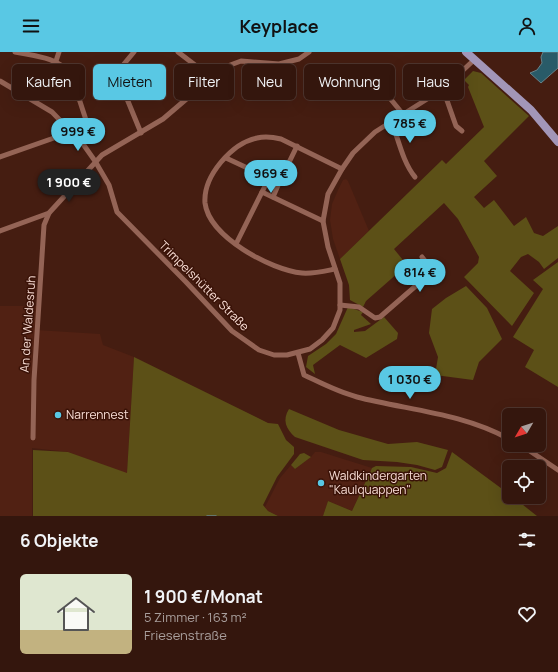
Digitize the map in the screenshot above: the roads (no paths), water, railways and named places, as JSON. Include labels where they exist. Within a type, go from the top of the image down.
[{"type":"main road","points":[[466,52],[531,110],[558,142]]},
{"type":"street","points":[[0,157],[71,132],[82,127],[86,120],[71,74],[56,61],[14,52]]},
{"type":"street","points":[[56,61],[59,52]]},
{"type":"street","points":[[134,52],[119,70],[125,94],[141,132]]},
{"type":"street","points":[[178,52],[194,64]]},
{"type":"street","points":[[233,64],[241,61],[279,64],[299,59],[309,52]]},
{"type":"street","points":[[464,69],[475,59]]},
{"type":"street","name":"Trimpelshütter Straße","points":[[0,81],[52,112],[96,161],[109,185],[117,212],[186,282],[232,332],[267,353],[280,355],[298,353],[315,346],[333,328],[340,305],[340,283],[325,234],[323,221]]},
{"type":"street","points":[[0,231],[49,213],[96,161],[112,147],[163,119],[186,100]]},
{"type":"street","points":[[391,100],[402,113]]},
{"type":"street","points":[[262,192],[323,221],[328,194],[342,169],[362,143],[391,120],[424,100]]},
{"type":"street","points":[[447,100],[456,126],[462,132]]},
{"type":"street","points":[[391,120],[401,145],[405,164],[414,177]]},
{"type":"street","points":[[335,269],[303,273],[287,270],[256,257],[236,244],[218,227],[208,213],[205,192],[214,170],[244,143],[258,137],[271,137],[297,146],[342,169]]},
{"type":"street","points":[[272,197],[297,146]]},
{"type":"street","points":[[226,158],[278,183]]},
{"type":"street","points":[[236,244],[269,178]]},
{"type":"street","name":"An der Waldesruh","points":[[33,438],[34,380],[44,226],[49,213]]},
{"type":"street","points":[[340,305],[359,307],[375,318],[380,317],[433,271],[422,257]]},
{"type":"street","points":[[298,353],[304,375],[326,386],[356,397],[462,420],[502,436]]},
{"type":"street","points":[[531,452],[558,470]]},
{"type":"water","points":[[543,52],[558,52],[558,68],[541,83],[530,73],[537,70],[542,63],[541,57]]},
{"type":"waterway","points":[[207,516],[216,516]]},
{"type":"place","name":"Narrennest","points":[[58,415]]},
{"type":"place","name":"Waldkindergarten \"Kaulquappen\"","points":[[321,483]]}]
